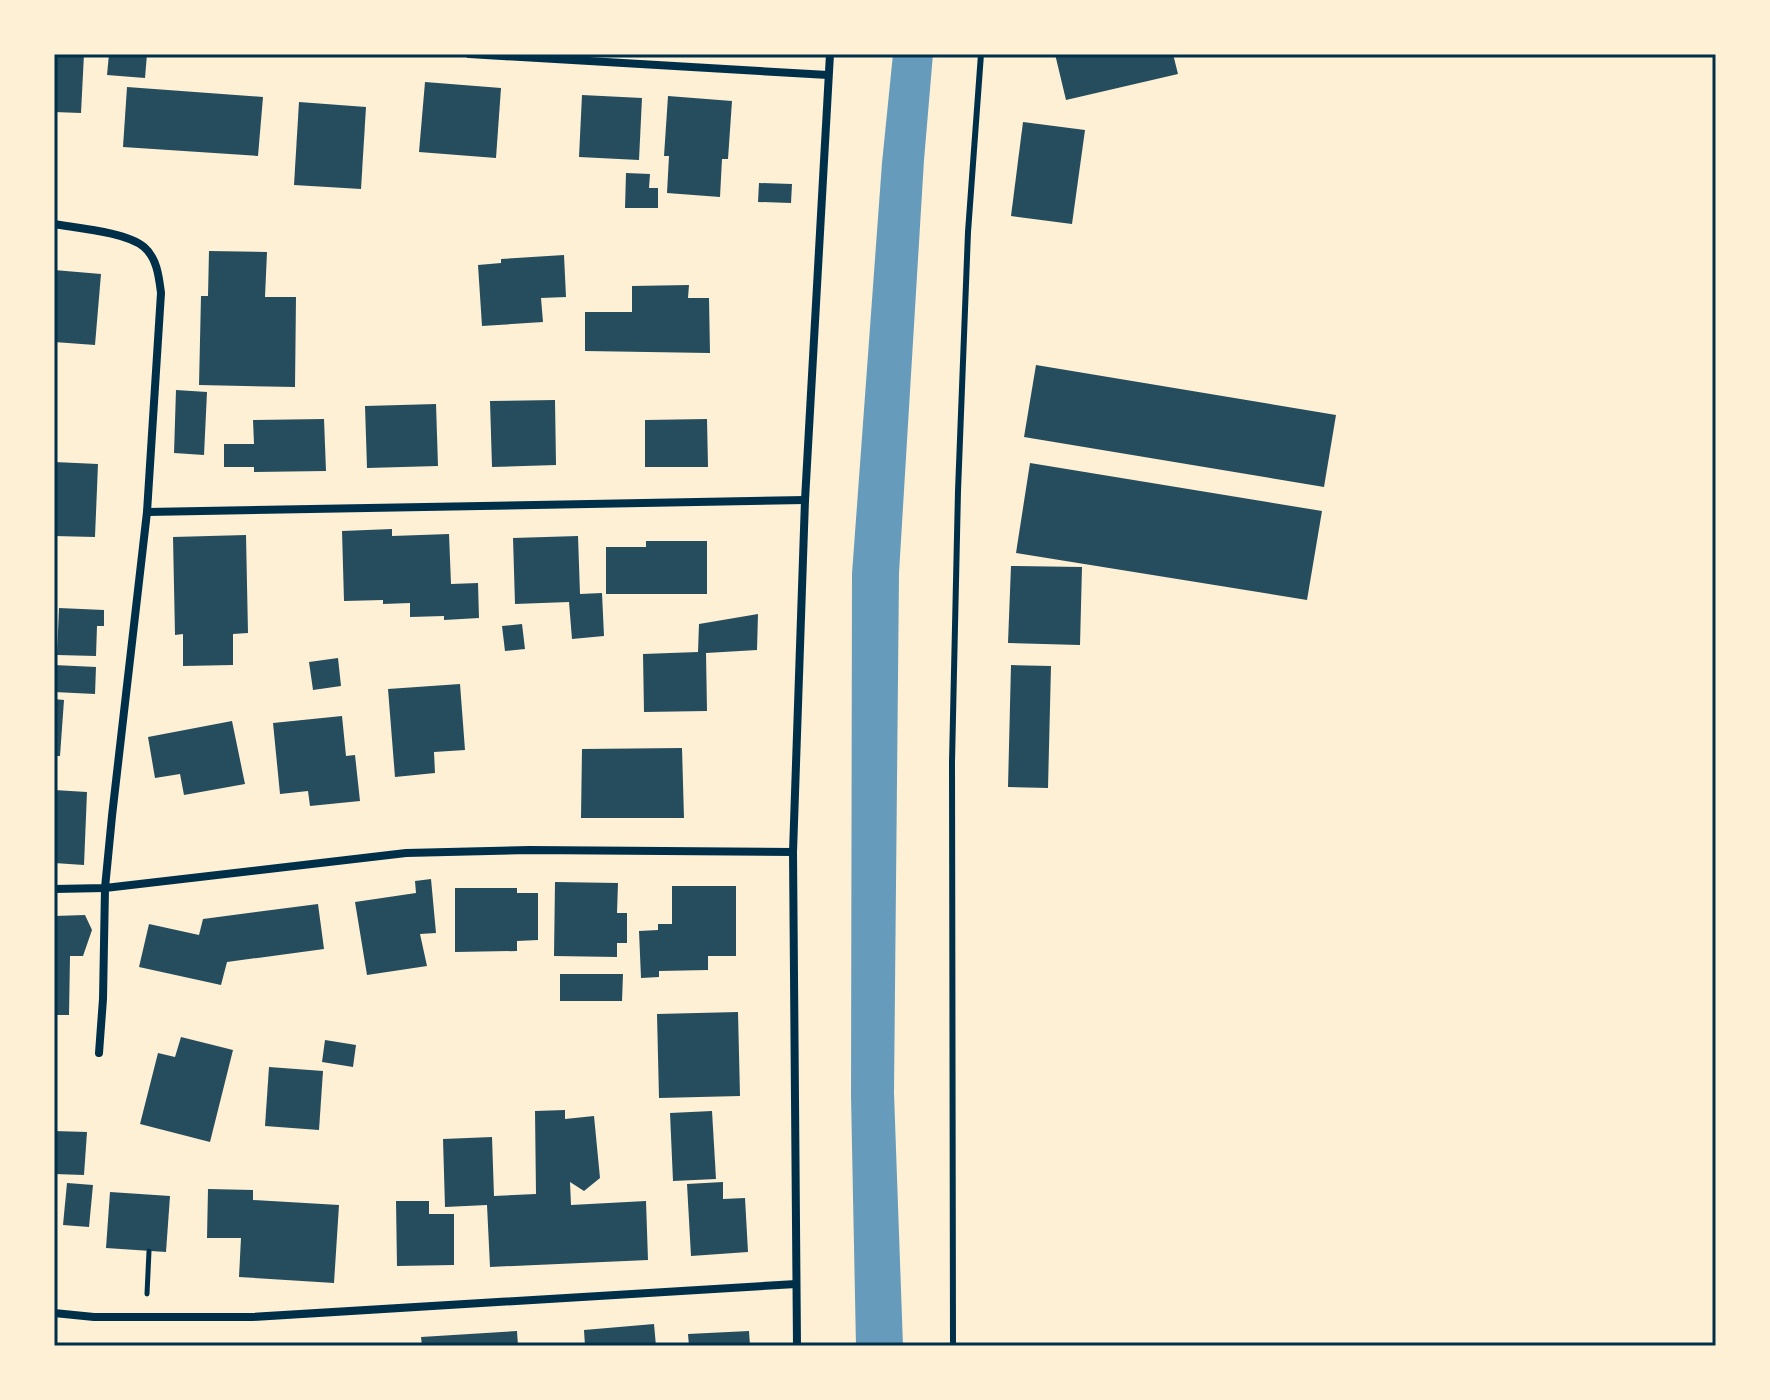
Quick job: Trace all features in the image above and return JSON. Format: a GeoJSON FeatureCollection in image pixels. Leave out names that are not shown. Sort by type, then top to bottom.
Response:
{"type":"FeatureCollection","features":[{"type":"Feature","properties":{"kind":"street"},"geometry":{"type":"LineString","coordinates":[[469,54],[828,75]]}},
{"type":"Feature","properties":{"kind":"street"},"geometry":{"type":"LineString","coordinates":[[797,1346],[793,852],[805,500],[830,54]]}},
{"type":"Feature","properties":{"kind":"street"},"geometry":{"type":"LineString","coordinates":[[54,224],[130,238],[146,248],[159,271],[161,293],[147,512],[105,888],[99,1053]]}},
{"type":"Feature","properties":{"kind":"street"},"geometry":{"type":"LineString","coordinates":[[147,512],[805,500]]}},
{"type":"Feature","properties":{"kind":"street"},"geometry":{"type":"LineString","coordinates":[[54,889],[105,888],[406,853],[529,850],[793,852]]}},
{"type":"Feature","properties":{"kind":"street"},"geometry":{"type":"LineString","coordinates":[[54,1313],[94,1317],[252,1317],[796,1284]]}},
{"type":"Feature","properties":{"kind":"lane"},"geometry":{"type":"LineString","coordinates":[[953,1346],[952,762],[957,507],[968,232],[981,54]]}},
{"type":"Feature","properties":{"kind":"path"},"geometry":{"type":"LineString","coordinates":[[146,1317],[149,1251]]}},
{"type":"Feature","properties":{"kind":"water"},"geometry":{"type":"Polygon","coordinates":[[[893,54],[933,54],[899,573],[894,1093],[903,1346],[856,1346],[851,1096],[852,574],[893,54]]]}},
{"type":"Feature","properties":{"kind":"building"},"geometry":{"type":"Polygon","coordinates":[[[54,54],[84,54],[81,113],[54,112],[54,54]]]}},
{"type":"Feature","properties":{"kind":"building"},"geometry":{"type":"Polygon","coordinates":[[[109,54],[147,54],[145,78],[107,75],[109,54]]]}},
{"type":"Feature","properties":{"kind":"building"},"geometry":{"type":"Polygon","coordinates":[[[1055,54],[1173,54],[1178,74],[1066,100],[1055,54]]]}},
{"type":"Feature","properties":{"kind":"building"},"geometry":{"type":"Polygon","coordinates":[[[425,82],[501,88],[496,158],[419,152],[425,82]]]}},
{"type":"Feature","properties":{"kind":"building"},"geometry":{"type":"Polygon","coordinates":[[[127,87],[263,97],[258,156],[123,147],[127,87]]]}},
{"type":"Feature","properties":{"kind":"building"},"geometry":{"type":"Polygon","coordinates":[[[582,95],[642,98],[639,160],[579,157],[582,95]]]}},
{"type":"Feature","properties":{"kind":"building"},"geometry":{"type":"Polygon","coordinates":[[[668,96],[732,101],[728,159],[722,159],[720,197],[667,193],[669,156],[664,156],[668,96]]]}},
{"type":"Feature","properties":{"kind":"building"},"geometry":{"type":"Polygon","coordinates":[[[299,102],[366,107],[361,189],[294,185],[299,102]]]}},
{"type":"Feature","properties":{"kind":"building"},"geometry":{"type":"Polygon","coordinates":[[[1023,122],[1085,130],[1072,224],[1011,216],[1023,122]]]}},
{"type":"Feature","properties":{"kind":"building"},"geometry":{"type":"Polygon","coordinates":[[[626,173],[650,174],[649,188],[658,188],[658,208],[625,208],[626,173]]]}},
{"type":"Feature","properties":{"kind":"building"},"geometry":{"type":"Polygon","coordinates":[[[759,183],[792,184],[791,203],[758,202],[759,183]]]}},
{"type":"Feature","properties":{"kind":"building"},"geometry":{"type":"Polygon","coordinates":[[[209,251],[267,252],[265,297],[296,297],[295,387],[199,385],[201,296],[208,296],[209,251]]]}},
{"type":"Feature","properties":{"kind":"building"},"geometry":{"type":"Polygon","coordinates":[[[564,255],[566,297],[541,298],[543,322],[482,326],[478,265],[501,263],[501,259],[564,255]]]}},
{"type":"Feature","properties":{"kind":"building"},"geometry":{"type":"Polygon","coordinates":[[[54,270],[101,274],[95,345],[54,342],[54,270]]]}},
{"type":"Feature","properties":{"kind":"building"},"geometry":{"type":"Polygon","coordinates":[[[689,285],[688,298],[709,298],[710,353],[585,351],[585,312],[632,312],[632,286],[689,285]]]}},
{"type":"Feature","properties":{"kind":"building"},"geometry":{"type":"Polygon","coordinates":[[[1036,365],[1336,415],[1324,487],[1024,437],[1036,365]]]}},
{"type":"Feature","properties":{"kind":"building"},"geometry":{"type":"Polygon","coordinates":[[[176,390],[207,392],[204,455],[174,453],[176,390]]]}},
{"type":"Feature","properties":{"kind":"building"},"geometry":{"type":"Polygon","coordinates":[[[555,400],[556,465],[492,467],[490,401],[555,400]]]}},
{"type":"Feature","properties":{"kind":"building"},"geometry":{"type":"Polygon","coordinates":[[[436,404],[438,466],[367,468],[365,406],[436,404]]]}},
{"type":"Feature","properties":{"kind":"building"},"geometry":{"type":"Polygon","coordinates":[[[324,419],[326,471],[254,472],[254,467],[224,467],[224,444],[254,444],[253,420],[324,419]]]}},
{"type":"Feature","properties":{"kind":"building"},"geometry":{"type":"Polygon","coordinates":[[[707,419],[708,467],[645,467],[645,420],[707,419]]]}},
{"type":"Feature","properties":{"kind":"building"},"geometry":{"type":"Polygon","coordinates":[[[54,462],[98,464],[95,537],[54,536],[54,462]]]}},
{"type":"Feature","properties":{"kind":"building"},"geometry":{"type":"Polygon","coordinates":[[[1030,463],[1322,511],[1307,600],[1016,553],[1030,463]]]}},
{"type":"Feature","properties":{"kind":"building"},"geometry":{"type":"Polygon","coordinates":[[[392,529],[392,536],[449,534],[451,584],[478,583],[479,618],[444,620],[444,616],[410,617],[410,603],[344,601],[342,531],[392,529]]]}},
{"type":"Feature","properties":{"kind":"building"},"geometry":{"type":"Polygon","coordinates":[[[246,535],[248,633],[233,634],[233,665],[183,666],[183,634],[175,635],[173,537],[246,535]]]}},
{"type":"Feature","properties":{"kind":"building"},"geometry":{"type":"Polygon","coordinates":[[[578,536],[580,594],[602,593],[604,636],[572,639],[569,602],[515,604],[513,538],[578,536]]]}},
{"type":"Feature","properties":{"kind":"building"},"geometry":{"type":"Polygon","coordinates":[[[646,541],[707,541],[707,594],[606,594],[606,547],[646,547],[646,541]]]}},
{"type":"Feature","properties":{"kind":"building"},"geometry":{"type":"Polygon","coordinates":[[[1011,566],[1082,567],[1080,645],[1008,643],[1011,566]]]}},
{"type":"Feature","properties":{"kind":"building"},"geometry":{"type":"Polygon","coordinates":[[[59,608],[104,610],[104,626],[97,626],[96,656],[57,655],[59,608]]]}},
{"type":"Feature","properties":{"kind":"building"},"geometry":{"type":"Polygon","coordinates":[[[758,614],[757,650],[706,653],[707,711],[644,712],[643,654],[698,652],[699,624],[758,614]]]}},
{"type":"Feature","properties":{"kind":"building"},"geometry":{"type":"Polygon","coordinates":[[[522,624],[525,649],[505,651],[502,626],[522,624]]]}},
{"type":"Feature","properties":{"kind":"building"},"geometry":{"type":"Polygon","coordinates":[[[338,658],[341,686],[313,690],[309,662],[338,658]]]}},
{"type":"Feature","properties":{"kind":"building"},"geometry":{"type":"Polygon","coordinates":[[[54,665],[96,667],[95,694],[54,692],[54,665]]]}},
{"type":"Feature","properties":{"kind":"building"},"geometry":{"type":"Polygon","coordinates":[[[1011,665],[1051,666],[1048,788],[1008,787],[1011,665]]]}},
{"type":"Feature","properties":{"kind":"building"},"geometry":{"type":"Polygon","coordinates":[[[460,684],[465,750],[434,752],[435,773],[395,777],[388,689],[460,684]]]}},
{"type":"Feature","properties":{"kind":"building"},"geometry":{"type":"Polygon","coordinates":[[[54,699],[64,700],[60,756],[54,756],[54,699]]]}},
{"type":"Feature","properties":{"kind":"building"},"geometry":{"type":"Polygon","coordinates":[[[342,716],[346,756],[355,755],[360,801],[310,806],[308,791],[280,794],[273,723],[342,716]]]}},
{"type":"Feature","properties":{"kind":"building"},"geometry":{"type":"Polygon","coordinates":[[[232,721],[245,784],[184,795],[180,774],[155,778],[148,737],[232,721]]]}},
{"type":"Feature","properties":{"kind":"building"},"geometry":{"type":"Polygon","coordinates":[[[682,748],[684,818],[581,818],[582,749],[682,748]]]}},
{"type":"Feature","properties":{"kind":"building"},"geometry":{"type":"Polygon","coordinates":[[[54,790],[87,792],[84,865],[54,863],[54,790]]]}},
{"type":"Feature","properties":{"kind":"building"},"geometry":{"type":"Polygon","coordinates":[[[431,879],[436,933],[420,934],[427,966],[367,975],[355,902],[416,893],[415,881],[431,879]]]}},
{"type":"Feature","properties":{"kind":"building"},"geometry":{"type":"Polygon","coordinates":[[[555,882],[618,883],[617,913],[627,913],[627,943],[617,943],[617,957],[554,956],[555,882]]]}},
{"type":"Feature","properties":{"kind":"building"},"geometry":{"type":"Polygon","coordinates":[[[672,886],[736,886],[736,956],[708,956],[708,970],[659,971],[659,977],[641,978],[639,931],[658,930],[658,924],[672,924],[672,886]]]}},
{"type":"Feature","properties":{"kind":"building"},"geometry":{"type":"Polygon","coordinates":[[[455,888],[517,888],[517,893],[538,893],[538,940],[517,941],[517,951],[455,952],[455,888]]]}},
{"type":"Feature","properties":{"kind":"building"},"geometry":{"type":"Polygon","coordinates":[[[318,904],[324,949],[227,962],[221,985],[139,967],[149,924],[199,935],[203,919],[318,904]]]}},
{"type":"Feature","properties":{"kind":"building"},"geometry":{"type":"Polygon","coordinates":[[[85,915],[92,930],[83,956],[70,956],[69,1015],[54,1015],[54,916],[85,915]]]}},
{"type":"Feature","properties":{"kind":"building"},"geometry":{"type":"Polygon","coordinates":[[[560,974],[623,974],[622,1001],[560,1001],[560,974]]]}},
{"type":"Feature","properties":{"kind":"building"},"geometry":{"type":"Polygon","coordinates":[[[738,1012],[740,1096],[659,1098],[657,1014],[738,1012]]]}},
{"type":"Feature","properties":{"kind":"building"},"geometry":{"type":"Polygon","coordinates":[[[181,1037],[233,1050],[210,1142],[140,1124],[158,1053],[175,1057],[181,1037]]]}},
{"type":"Feature","properties":{"kind":"building"},"geometry":{"type":"Polygon","coordinates":[[[325,1040],[356,1045],[353,1067],[322,1062],[325,1040]]]}},
{"type":"Feature","properties":{"kind":"building"},"geometry":{"type":"Polygon","coordinates":[[[269,1067],[323,1071],[319,1130],[265,1126],[269,1067]]]}},
{"type":"Feature","properties":{"kind":"building"},"geometry":{"type":"Polygon","coordinates":[[[565,1110],[565,1119],[594,1116],[600,1178],[584,1191],[570,1182],[571,1205],[646,1201],[648,1260],[490,1267],[487,1205],[445,1207],[443,1139],[492,1137],[494,1196],[536,1194],[535,1111],[565,1110]]]}},
{"type":"Feature","properties":{"kind":"building"},"geometry":{"type":"Polygon","coordinates":[[[712,1111],[716,1179],[673,1181],[670,1113],[712,1111]]]}},
{"type":"Feature","properties":{"kind":"building"},"geometry":{"type":"Polygon","coordinates":[[[54,1131],[87,1132],[84,1175],[54,1174],[54,1131]]]}},
{"type":"Feature","properties":{"kind":"building"},"geometry":{"type":"Polygon","coordinates":[[[723,1182],[723,1199],[745,1198],[748,1252],[691,1256],[687,1184],[723,1182]]]}},
{"type":"Feature","properties":{"kind":"building"},"geometry":{"type":"Polygon","coordinates":[[[67,1183],[93,1185],[89,1227],[63,1225],[67,1183]]]}},
{"type":"Feature","properties":{"kind":"building"},"geometry":{"type":"Polygon","coordinates":[[[208,1189],[253,1190],[253,1200],[339,1205],[334,1283],[239,1277],[241,1238],[207,1238],[208,1189]]]}},
{"type":"Feature","properties":{"kind":"building"},"geometry":{"type":"Polygon","coordinates":[[[110,1192],[170,1196],[166,1252],[106,1248],[110,1192]]]}},
{"type":"Feature","properties":{"kind":"building"},"geometry":{"type":"Polygon","coordinates":[[[396,1201],[429,1201],[429,1214],[454,1214],[454,1265],[397,1266],[396,1201]]]}},
{"type":"Feature","properties":{"kind":"building"},"geometry":{"type":"Polygon","coordinates":[[[654,1324],[656,1346],[585,1346],[584,1330],[654,1324]]]}},
{"type":"Feature","properties":{"kind":"building"},"geometry":{"type":"Polygon","coordinates":[[[517,1331],[518,1346],[422,1346],[421,1337],[517,1331]]]}},
{"type":"Feature","properties":{"kind":"building"},"geometry":{"type":"Polygon","coordinates":[[[749,1331],[750,1346],[689,1346],[688,1334],[749,1331]]]}}]}
